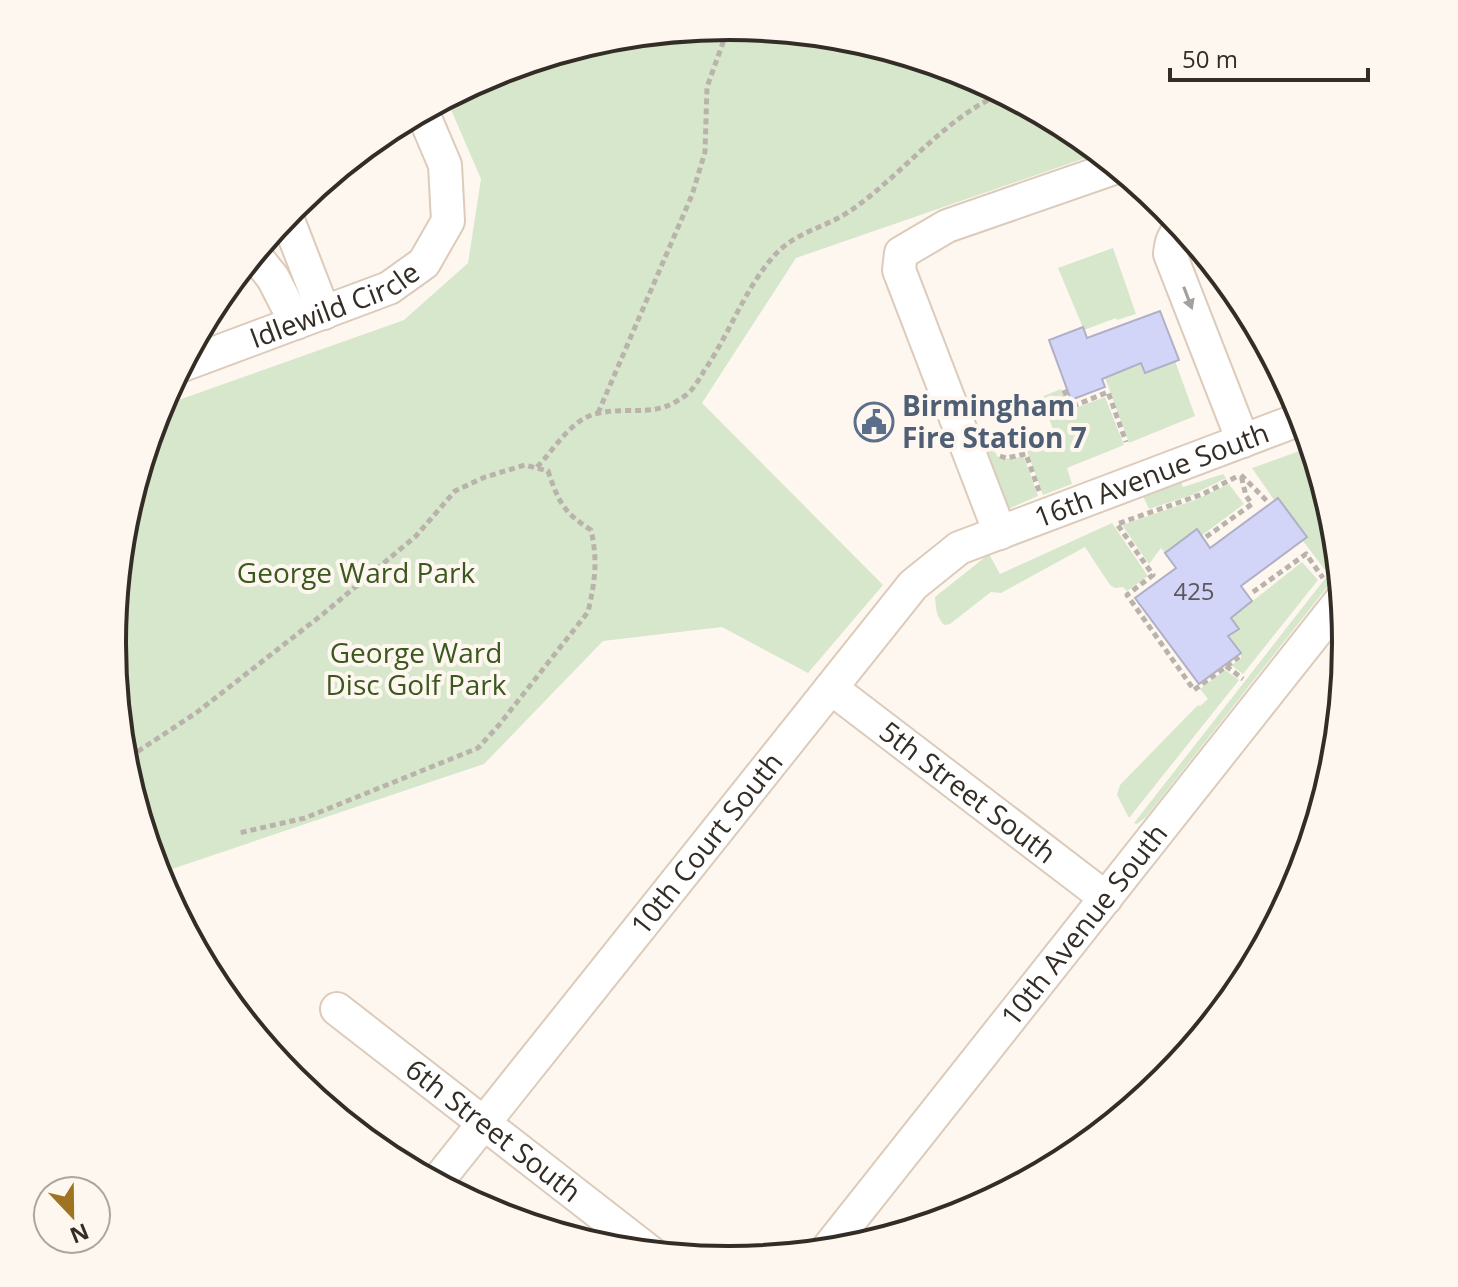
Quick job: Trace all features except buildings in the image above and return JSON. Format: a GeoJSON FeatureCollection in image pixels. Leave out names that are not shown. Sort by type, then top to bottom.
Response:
{"type":"FeatureCollection","features":[{"type":"Feature","properties":{"kind":"street","name":"Idlewild Circle"},"geometry":{"type":"LineString","coordinates":[[197,360],[389,288],[424,263],[448,221],[445,165],[426,121]]}},
{"type":"Feature","properties":{"kind":"street"},"geometry":{"type":"LineString","coordinates":[[1000,533],[899,270],[901,253],[947,226],[1104,171]]}},
{"type":"Feature","properties":{"kind":"street"},"geometry":{"type":"LineString","coordinates":[[290,230],[310,318]]}},
{"type":"Feature","properties":{"kind":"street"},"geometry":{"type":"LineString","coordinates":[[1175,237],[1170,254],[1243,441]]}},
{"type":"Feature","properties":{"kind":"street"},"geometry":{"type":"LineString","coordinates":[[261,263],[310,318]]}},
{"type":"Feature","properties":{"kind":"street","name":"16th Avenue South"},"geometry":{"type":"LineString","coordinates":[[1000,533],[1290,423]]}},
{"type":"Feature","properties":{"kind":"street","name":"10th Court South"},"geometry":{"type":"LineString","coordinates":[[443,1175],[913,585],[959,548],[1000,533]]}},
{"type":"Feature","properties":{"kind":"street","name":"10th Avenue South"},"geometry":{"type":"LineString","coordinates":[[837,1237],[1106,898],[1330,592]]}},
{"type":"Feature","properties":{"kind":"street","name":"5th Street South"},"geometry":{"type":"LineString","coordinates":[[831,688],[1106,898]]}},
{"type":"Feature","properties":{"kind":"street","name":"6th Street South"},"geometry":{"type":"LineString","coordinates":[[337,1009],[633,1239]]}},
{"type":"Feature","properties":{"kind":"path"},"geometry":{"type":"LineString","coordinates":[[598,413],[692,195],[705,152],[707,87],[724,40]]}},
{"type":"Feature","properties":{"kind":"path"},"geometry":{"type":"LineString","coordinates":[[537,467],[565,434],[598,413],[668,408],[689,393],[717,353],[742,303],[773,256],[802,233],[849,212],[950,126],[989,99]]}},
{"type":"Feature","properties":{"kind":"path"},"geometry":{"type":"LineString","coordinates":[[1064,390],[1071,407],[1108,392],[1126,442]]}},
{"type":"Feature","properties":{"kind":"path"},"geometry":{"type":"LineString","coordinates":[[993,445],[998,455],[1006,458],[1026,454],[1040,496]]}},
{"type":"Feature","properties":{"kind":"path"},"geometry":{"type":"LineString","coordinates":[[136,753],[196,713],[323,614],[416,536],[455,491],[485,477],[525,465],[548,471],[557,498],[571,518],[591,530],[597,555],[592,593],[588,612],[499,725],[478,748],[305,818],[239,833]]}},
{"type":"Feature","properties":{"kind":"path"},"geometry":{"type":"LineString","coordinates":[[1241,475],[1268,502]]}},
{"type":"Feature","properties":{"kind":"path"},"geometry":{"type":"LineString","coordinates":[[1206,537],[1252,504],[1246,496],[1241,475]]}},
{"type":"Feature","properties":{"kind":"path"},"geometry":{"type":"LineString","coordinates":[[1239,657],[1194,690],[1127,595],[1153,575],[1117,524],[1203,494],[1241,475]]}},
{"type":"Feature","properties":{"kind":"path"},"geometry":{"type":"LineString","coordinates":[[1253,592],[1306,554],[1329,583]]}},
{"type":"Feature","properties":{"kind":"path"},"geometry":{"type":"LineString","coordinates":[[1226,666],[1243,679]]}},
{"type":"Feature","properties":{"kind":"green space","name":"George Ward Park"},"geometry":{"type":"Polygon","coordinates":[[[690,41],[768,41],[808,45],[923,72],[996,102],[1086,158],[796,258],[702,403],[883,585],[808,673],[722,627],[603,641],[484,764],[170,870],[146,800],[137,761],[127,683],[126,644],[127,604],[137,526],[146,487],[171,413],[177,401],[404,320],[468,263],[481,179],[450,108],[498,86],[573,61],[650,45],[690,41]]]}},
{"type":"Feature","properties":{"kind":"green space"},"geometry":{"type":"Polygon","coordinates":[[[1113,248],[1136,314],[1084,330],[1058,268],[1113,248]]]}},
{"type":"Feature","properties":{"kind":"green space"},"geometry":{"type":"Polygon","coordinates":[[[1175,361],[1195,416],[1129,443],[1105,378],[1141,363],[1145,373],[1175,361]]]}},
{"type":"Feature","properties":{"kind":"green space"},"geometry":{"type":"Polygon","coordinates":[[[1061,389],[1070,410],[1105,397],[1124,445],[1067,468],[1072,484],[1043,495],[1027,451],[1057,440],[1041,397],[1061,389]]]}},
{"type":"Feature","properties":{"kind":"green space"},"geometry":{"type":"Polygon","coordinates":[[[987,435],[997,456],[1003,459],[1024,457],[1038,496],[1001,512],[971,441],[987,435]]]}},
{"type":"Feature","properties":{"kind":"green space"},"geometry":{"type":"Polygon","coordinates":[[[1300,451],[1321,526],[1327,567],[1325,570],[1303,541],[1307,537],[1278,498],[1274,500],[1252,468],[1300,451]]]}},
{"type":"Feature","properties":{"kind":"green space"},"geometry":{"type":"Polygon","coordinates":[[[1223,474],[1226,478],[1192,495],[1149,509],[1140,490],[1178,475],[1183,487],[1223,474]]]}},
{"type":"Feature","properties":{"kind":"green space"},"geometry":{"type":"Polygon","coordinates":[[[1229,484],[1244,504],[1201,536],[1196,530],[1165,553],[1161,548],[1149,564],[1122,525],[1195,500],[1229,484]]]}},
{"type":"Feature","properties":{"kind":"green space"},"geometry":{"type":"Polygon","coordinates":[[[1112,523],[1148,576],[1127,591],[1123,587],[1110,585],[1085,547],[1001,593],[991,592],[950,624],[944,625],[939,619],[935,597],[989,554],[1000,574],[1112,523]]]}},
{"type":"Feature","properties":{"kind":"green space"},"geometry":{"type":"Polygon","coordinates":[[[1302,562],[1318,580],[1243,674],[1231,665],[1241,659],[1241,653],[1229,636],[1238,629],[1231,618],[1302,562]]]}},
{"type":"Feature","properties":{"kind":"green space"},"geometry":{"type":"Polygon","coordinates":[[[1328,575],[1329,585],[1146,817],[1134,823],[1328,575]]]}},
{"type":"Feature","properties":{"kind":"green space"},"geometry":{"type":"Polygon","coordinates":[[[1225,670],[1239,680],[1129,818],[1117,795],[1120,785],[1198,705],[1208,699],[1200,689],[1225,670]]]}},
{"type":"Feature","properties":{"kind":"place","name":"Birmingham Fire Station 7"},"geometry":{"type":"Point","coordinates":[874,422]}},
{"type":"Feature","properties":{"kind":"park label","name":"George Ward Disc Golf Park"},"geometry":{"type":"Point","coordinates":[416,669]}}]}
